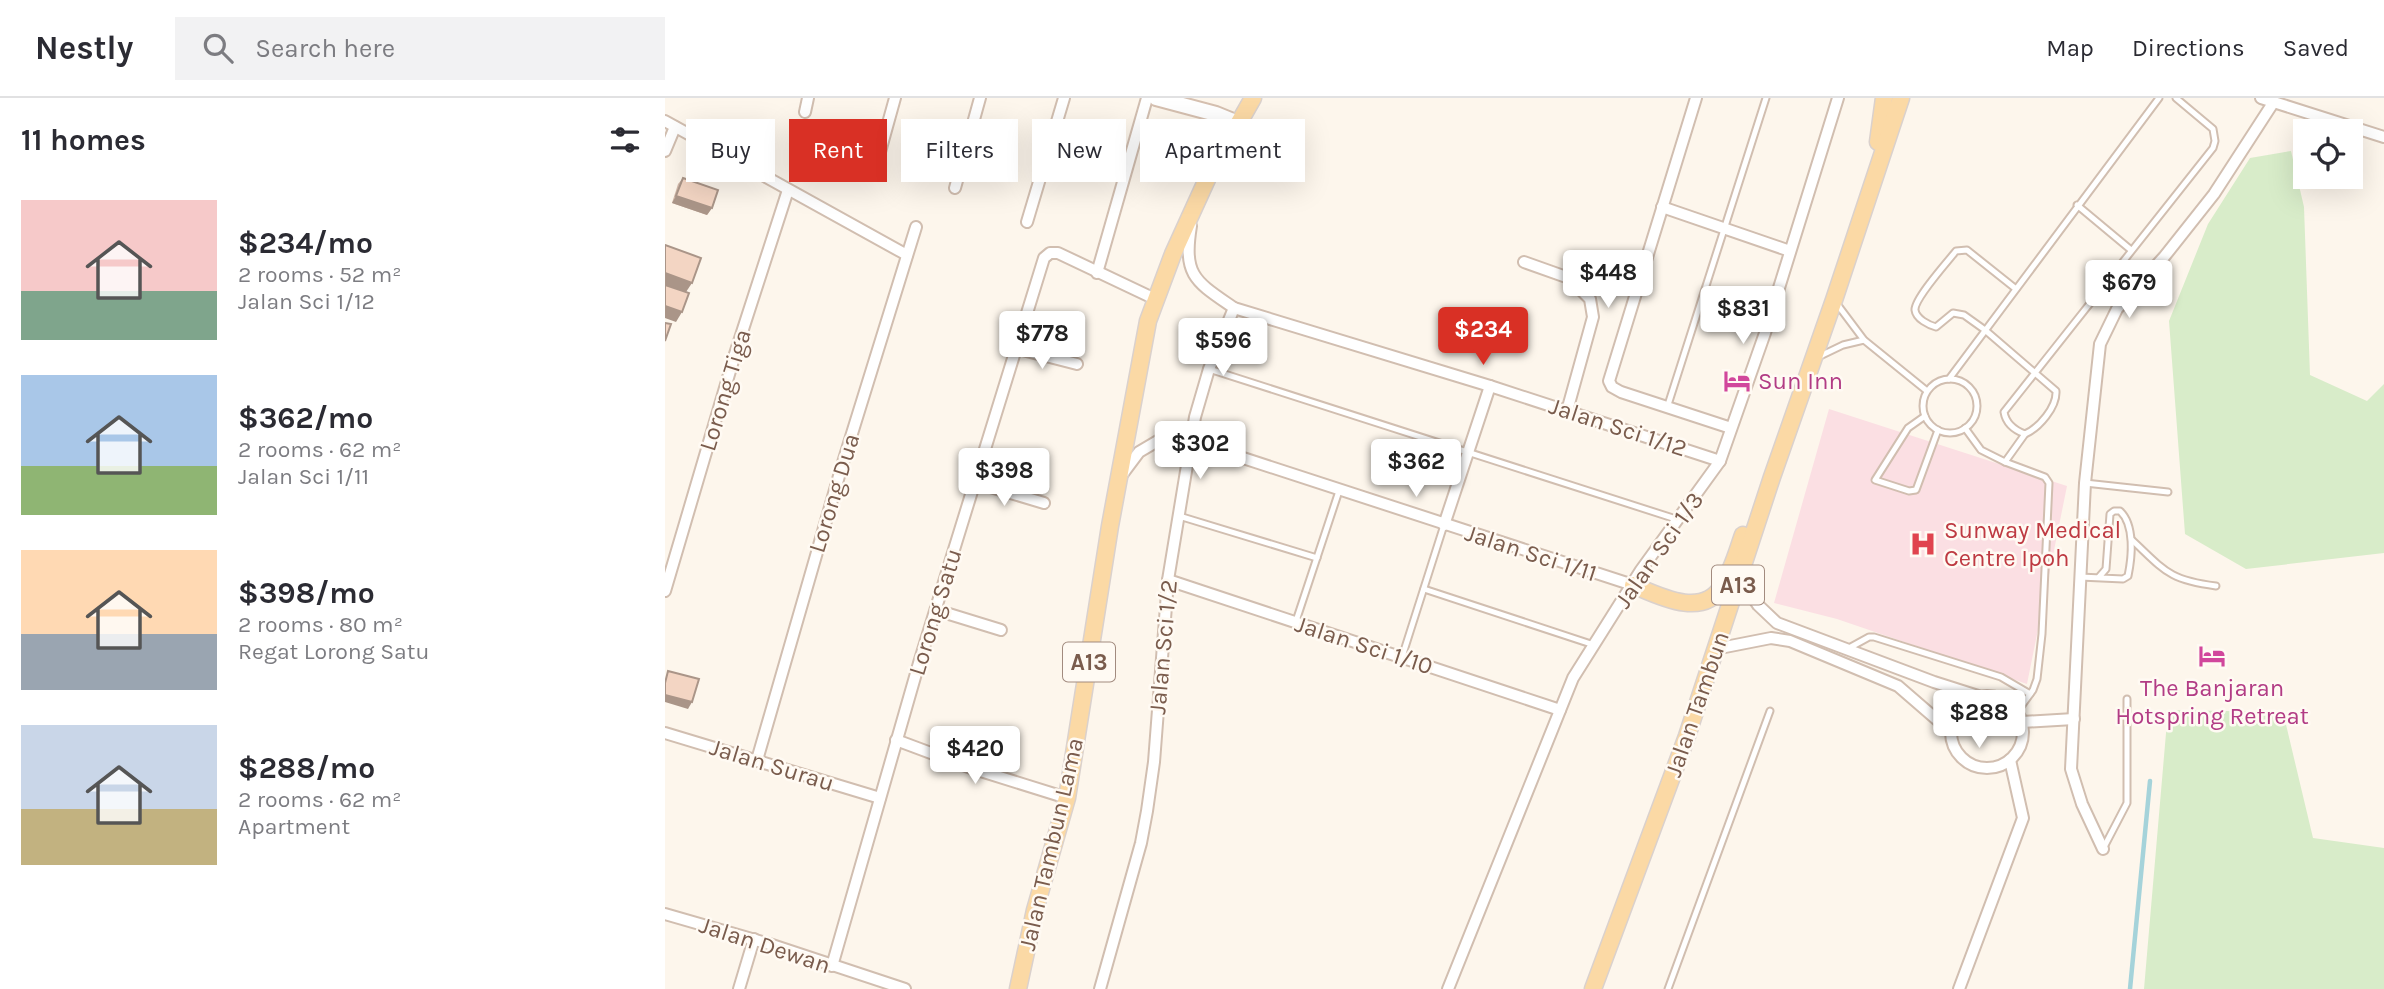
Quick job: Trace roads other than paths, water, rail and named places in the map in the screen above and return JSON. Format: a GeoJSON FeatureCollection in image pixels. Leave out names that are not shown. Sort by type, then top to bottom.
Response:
{"type":"FeatureCollection","features":[{"type":"Feature","properties":{"kind":"main road","name":"Jalan Tambun Lama"},"geometry":{"type":"LineString","coordinates":[[1240,119],[1253,98]]}},
{"type":"Feature","properties":{"kind":"main road"},"geometry":{"type":"LineString","coordinates":[[1873,179],[1884,98]]}},
{"type":"Feature","properties":{"kind":"main road","name":"Jalan Tambun"},"geometry":{"type":"LineString","coordinates":[[1593,989],[1687,736],[1901,98]]}},
{"type":"Feature","properties":{"kind":"main road","name":"Jalan Tambun Lama"},"geometry":{"type":"LineString","coordinates":[[1019,989],[1035,910],[1067,798],[1142,347],[1155,299],[1206,182]]}},
{"type":"Feature","properties":{"kind":"main road"},"geometry":{"type":"LineString","coordinates":[[1633,585],[1665,598],[1691,604],[1711,599],[1721,589],[1750,517],[1772,477]]}},
{"type":"Feature","properties":{"kind":"street"},"geometry":{"type":"LineString","coordinates":[[805,112],[809,98]]}},
{"type":"Feature","properties":{"kind":"street"},"geometry":{"type":"LineString","coordinates":[[887,127],[895,98]]}},
{"type":"Feature","properties":{"kind":"street"},"geometry":{"type":"LineString","coordinates":[[955,188],[980,98]]}},
{"type":"Feature","properties":{"kind":"street"},"geometry":{"type":"LineString","coordinates":[[1027,222],[1064,98]]}},
{"type":"Feature","properties":{"kind":"street"},"geometry":{"type":"LineString","coordinates":[[1097,273],[1147,98]]}},
{"type":"Feature","properties":{"kind":"street"},"geometry":{"type":"LineString","coordinates":[[1156,98],[1228,119]]}},
{"type":"Feature","properties":{"kind":"street"},"geometry":{"type":"LineString","coordinates":[[1696,98],[1609,381],[1612,387],[1621,392],[1731,428]]}},
{"type":"Feature","properties":{"kind":"street","name":"Jalan Sci 1/3"},"geometry":{"type":"LineString","coordinates":[[1448,989],[1573,678],[1633,585],[1720,461],[1765,333],[1838,98]]}},
{"type":"Feature","properties":{"kind":"street"},"geometry":{"type":"LineString","coordinates":[[2261,98],[2384,137]]}},
{"type":"Feature","properties":{"kind":"street"},"geometry":{"type":"LineString","coordinates":[[2103,849],[2082,804],[2071,769],[2085,483],[2100,344],[2117,309],[2164,257],[2214,194],[2273,103]]}},
{"type":"Feature","properties":{"kind":"street"},"geometry":{"type":"LineString","coordinates":[[665,151],[670,124],[907,255]]}},
{"type":"Feature","properties":{"kind":"street","name":"Lorong Tiga"},"geometry":{"type":"LineString","coordinates":[[665,592],[735,354],[787,190]]}},
{"type":"Feature","properties":{"kind":"street"},"geometry":{"type":"LineString","coordinates":[[1662,207],[1790,251]]}},
{"type":"Feature","properties":{"kind":"street","name":"Jalan Sci 1/12"},"geometry":{"type":"LineString","coordinates":[[1193,211],[1187,253],[1191,269],[1203,286],[1234,308],[1490,386],[1720,461]]}},
{"type":"Feature","properties":{"kind":"street","name":"Lorong Dua"},"geometry":{"type":"LineString","coordinates":[[757,760],[841,470],[916,227]]}},
{"type":"Feature","properties":{"kind":"street","name":"Lorong Satu"},"geometry":{"type":"LineString","coordinates":[[832,966],[896,740],[1015,348],[1046,255],[1058,253],[1155,299]]}},
{"type":"Feature","properties":{"kind":"street"},"geometry":{"type":"LineString","coordinates":[[1524,262],[1569,278],[1590,299],[1593,317],[1567,411]]}},
{"type":"Feature","properties":{"kind":"street","name":"Jalan Sci 1/2"},"geometry":{"type":"LineString","coordinates":[[1100,989],[1141,843],[1147,811],[1154,762],[1168,580],[1195,417],[1209,369],[1234,308]]}},
{"type":"Feature","properties":{"kind":"street"},"geometry":{"type":"LineString","coordinates":[[1015,348],[1077,364]]}},
{"type":"Feature","properties":{"kind":"street"},"geometry":{"type":"LineString","coordinates":[[1444,525],[1490,386]]}},
{"type":"Feature","properties":{"kind":"street","name":"Jalan Sci 1/11"},"geometry":{"type":"LineString","coordinates":[[1119,479],[1139,452],[1161,439],[1191,441],[1633,585]]}},
{"type":"Feature","properties":{"kind":"street"},"geometry":{"type":"LineString","coordinates":[[974,482],[1044,503]]}},
{"type":"Feature","properties":{"kind":"street"},"geometry":{"type":"LineString","coordinates":[[1740,578],[1758,605],[1777,623],[1934,682],[1978,696],[2000,698],[2019,717],[2021,743],[2010,760],[1988,768],[1976,766],[1957,753],[1950,731],[1952,719],[1958,709],[1978,696]]}},
{"type":"Feature","properties":{"kind":"street","name":"Jalan Sci 1/10"},"geometry":{"type":"LineString","coordinates":[[1168,580],[1560,710]]}},
{"type":"Feature","properties":{"kind":"street"},"geometry":{"type":"LineString","coordinates":[[936,610],[1000,630]]}},
{"type":"Feature","properties":{"kind":"street"},"geometry":{"type":"LineString","coordinates":[[1715,649],[1771,638],[1790,641],[1898,686],[1950,731]]}},
{"type":"Feature","properties":{"kind":"street"},"geometry":{"type":"LineString","coordinates":[[2019,717],[2074,719]]}},
{"type":"Feature","properties":{"kind":"street","name":"Jalan Surau"},"geometry":{"type":"LineString","coordinates":[[665,733],[880,798]]}},
{"type":"Feature","properties":{"kind":"street"},"geometry":{"type":"LineString","coordinates":[[896,740],[971,768],[1067,798]]}},
{"type":"Feature","properties":{"kind":"street"},"geometry":{"type":"LineString","coordinates":[[1959,989],[2023,818],[2010,760]]}},
{"type":"Feature","properties":{"kind":"street","name":"Jalan Dewan"},"geometry":{"type":"LineString","coordinates":[[665,914],[754,939],[905,989]]}},
{"type":"Feature","properties":{"kind":"street"},"geometry":{"type":"LineString","coordinates":[[739,989],[754,939]]}},
{"type":"Feature","properties":{"kind":"lane"},"geometry":{"type":"LineString","coordinates":[[1667,408],[1766,98]]}},
{"type":"Feature","properties":{"kind":"lane"},"geometry":{"type":"LineString","coordinates":[[1949,379],[2159,98]]}},
{"type":"Feature","properties":{"kind":"lane"},"geometry":{"type":"LineString","coordinates":[[2025,434],[2005,421],[2004,412],[2213,148],[2213,129],[2176,98]]}},
{"type":"Feature","properties":{"kind":"lane"},"geometry":{"type":"LineString","coordinates":[[2077,205],[2131,250]]}},
{"type":"Feature","properties":{"kind":"lane"},"geometry":{"type":"LineString","coordinates":[[2005,462],[2025,434],[2031,432],[2051,410],[2056,391],[1964,315],[1956,312],[1936,327],[1916,314],[1916,305],[1956,251],[1962,250],[1967,250],[2016,289]]}},
{"type":"Feature","properties":{"kind":"lane"},"geometry":{"type":"LineString","coordinates":[[1834,300],[1864,340],[1927,391]]}},
{"type":"Feature","properties":{"kind":"lane"},"geometry":{"type":"LineString","coordinates":[[1813,360],[1843,345],[1864,340]]}},
{"type":"Feature","properties":{"kind":"lane"},"geometry":{"type":"LineString","coordinates":[[1209,369],[1678,519]]}},
{"type":"Feature","properties":{"kind":"lane"},"geometry":{"type":"LineString","coordinates":[[1949,379],[1967,385],[1977,401],[1976,414],[1965,428],[1951,433],[1938,430],[1925,416],[1923,403],[1927,391],[1936,382],[1949,379]]}},
{"type":"Feature","properties":{"kind":"lane"},"geometry":{"type":"LineString","coordinates":[[1925,416],[1908,428],[1875,480],[1909,491],[1916,490],[1938,430]]}},
{"type":"Feature","properties":{"kind":"lane"},"geometry":{"type":"LineString","coordinates":[[1965,428],[1978,448],[2005,462],[2045,477],[2049,483],[2042,634],[2037,679],[2019,717]]}},
{"type":"Feature","properties":{"kind":"lane"},"geometry":{"type":"LineString","coordinates":[[2085,483],[2168,492]]}},
{"type":"Feature","properties":{"kind":"lane"},"geometry":{"type":"LineString","coordinates":[[1296,622],[1339,491]]}},
{"type":"Feature","properties":{"kind":"lane"},"geometry":{"type":"LineString","coordinates":[[2080,577],[2123,579],[2128,576],[2131,540],[2124,515],[2120,511],[2114,511],[2109,518],[2106,569],[2099,577]]}},
{"type":"Feature","properties":{"kind":"lane"},"geometry":{"type":"LineString","coordinates":[[1179,516],[1317,558]]}},
{"type":"Feature","properties":{"kind":"lane"},"geometry":{"type":"LineString","coordinates":[[1402,657],[1444,525]]}},
{"type":"Feature","properties":{"kind":"lane"},"geometry":{"type":"LineString","coordinates":[[2131,540],[2174,577],[2189,583],[2217,586]]}},
{"type":"Feature","properties":{"kind":"lane"},"geometry":{"type":"LineString","coordinates":[[1424,589],[1594,645]]}},
{"type":"Feature","properties":{"kind":"lane"},"geometry":{"type":"LineString","coordinates":[[1849,648],[1874,637],[2001,677],[2030,694]]}},
{"type":"Feature","properties":{"kind":"lane"},"geometry":{"type":"LineString","coordinates":[[2103,849],[2127,803],[2127,699]]}},
{"type":"Feature","properties":{"kind":"lane"},"geometry":{"type":"LineString","coordinates":[[1668,989],[1770,711]]}},
{"type":"Feature","properties":{"kind":"waterway"},"geometry":{"type":"LineString","coordinates":[[2130,989],[2150,781]]}},
{"type":"Feature","properties":{"kind":"place","name":"Sun Inn"},"geometry":{"type":"Point","coordinates":[1737,381]}},
{"type":"Feature","properties":{"kind":"place","name":"Sunway Medical Centre Ipoh"},"geometry":{"type":"Point","coordinates":[1923,544]}},
{"type":"Feature","properties":{"kind":"place","name":"The Banjaran Hotspring Retreat"},"geometry":{"type":"Point","coordinates":[2212,656]}}]}
